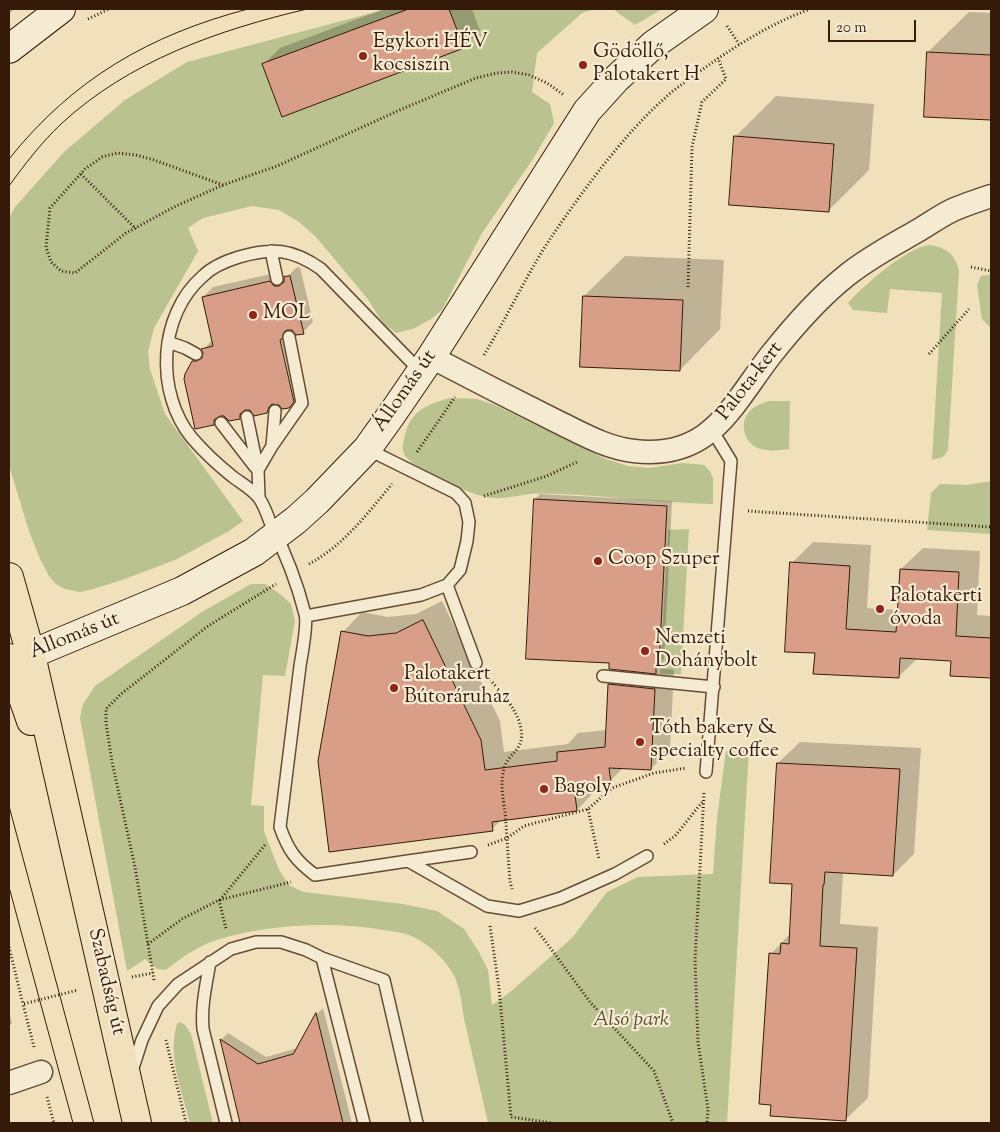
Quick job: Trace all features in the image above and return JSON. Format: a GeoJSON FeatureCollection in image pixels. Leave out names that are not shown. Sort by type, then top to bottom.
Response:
{"type":"FeatureCollection","features":[{"type":"Feature","properties":{"kind":"main road"},"geometry":{"type":"LineString","coordinates":[[9,49],[62,9]]}},
{"type":"Feature","properties":{"kind":"main road","name":"Állomás út"},"geometry":{"type":"LineString","coordinates":[[17,659],[182,591],[254,552],[296,520],[317,501],[367,449],[426,364],[587,111],[653,45],[704,9]]}},
{"type":"Feature","properties":{"kind":"main road","name":"Szabadság út"},"geometry":{"type":"LineString","coordinates":[[9,577],[17,659],[73,840],[137,1123]]}},
{"type":"Feature","properties":{"kind":"street","name":"Palota-kert"},"geometry":{"type":"LineString","coordinates":[[426,364],[510,398],[601,442],[632,451],[660,451],[687,445],[712,430],[724,420],[771,355],[808,310],[846,276],[895,244],[955,209],[991,196]]}},
{"type":"Feature","properties":{"kind":"street"},"geometry":{"type":"LineString","coordinates":[[9,1082],[40,1072]]}},
{"type":"Feature","properties":{"kind":"lane"},"geometry":{"type":"LineString","coordinates":[[270,251],[277,279]]}},
{"type":"Feature","properties":{"kind":"lane"},"geometry":{"type":"LineString","coordinates":[[259,497],[216,463],[191,436],[175,410],[166,363],[168,342],[174,320],[188,293],[202,276],[220,264],[242,256],[270,251],[284,251],[296,254],[321,269],[426,364]]}},
{"type":"Feature","properties":{"kind":"lane"},"geometry":{"type":"LineString","coordinates":[[258,470],[302,403],[287,340]]}},
{"type":"Feature","properties":{"kind":"lane"},"geometry":{"type":"LineString","coordinates":[[168,342],[196,354]]}},
{"type":"Feature","properties":{"kind":"lane"},"geometry":{"type":"LineString","coordinates":[[272,446],[275,411]]}},
{"type":"Feature","properties":{"kind":"lane"},"geometry":{"type":"LineString","coordinates":[[247,417],[258,470],[259,497],[293,573],[306,616],[280,827],[286,845],[300,864],[316,875],[472,852]]}},
{"type":"Feature","properties":{"kind":"lane"},"geometry":{"type":"LineString","coordinates":[[221,423],[258,470]]}},
{"type":"Feature","properties":{"kind":"lane"},"geometry":{"type":"LineString","coordinates":[[707,768],[731,461],[712,430]]}},
{"type":"Feature","properties":{"kind":"lane"},"geometry":{"type":"LineString","coordinates":[[306,616],[422,595],[447,585],[460,570],[467,541],[469,522],[465,504],[456,493],[367,449]]}},
{"type":"Feature","properties":{"kind":"lane"},"geometry":{"type":"LineString","coordinates":[[447,585],[476,663]]}},
{"type":"Feature","properties":{"kind":"lane"},"geometry":{"type":"LineString","coordinates":[[603,676],[714,687]]}},
{"type":"Feature","properties":{"kind":"lane"},"geometry":{"type":"LineString","coordinates":[[408,862],[487,906],[519,911],[561,898],[603,879],[646,856]]}},
{"type":"Feature","properties":{"kind":"lane"},"geometry":{"type":"LineString","coordinates":[[128,1082],[142,1040],[158,1006],[178,984],[231,949],[256,942],[281,942],[384,980],[417,1123]]}},
{"type":"Feature","properties":{"kind":"lane"},"geometry":{"type":"LineString","coordinates":[[322,958],[364,1123]]}},
{"type":"Feature","properties":{"kind":"lane"},"geometry":{"type":"LineString","coordinates":[[210,962],[204,995],[203,1029],[226,1123]]}},
{"type":"Feature","properties":{"kind":"path"},"geometry":{"type":"LineString","coordinates":[[688,287],[692,147],[702,102],[726,79],[718,58]]}},
{"type":"Feature","properties":{"kind":"path"},"geometry":{"type":"LineString","coordinates":[[223,185],[136,155],[118,153],[102,157],[81,174],[50,208],[46,247],[51,262],[61,271],[75,273],[126,234],[176,206],[223,185],[277,166],[402,109],[476,78],[497,73],[529,74],[547,83],[587,111]]}},
{"type":"Feature","properties":{"kind":"path"},"geometry":{"type":"LineString","coordinates":[[81,174],[136,229]]}},
{"type":"Feature","properties":{"kind":"path"},"geometry":{"type":"LineString","coordinates":[[971,268],[991,271]]}},
{"type":"Feature","properties":{"kind":"path"},"geometry":{"type":"LineString","coordinates":[[929,354],[969,309]]}},
{"type":"Feature","properties":{"kind":"path"},"geometry":{"type":"LineString","coordinates":[[465,504],[564,469],[582,459],[601,442]]}},
{"type":"Feature","properties":{"kind":"path"},"geometry":{"type":"LineString","coordinates":[[727,510],[991,527]]}},
{"type":"Feature","properties":{"kind":"path"},"geometry":{"type":"LineString","coordinates":[[476,663],[512,708],[521,727],[522,735],[519,747],[506,762],[503,771],[510,881],[519,911],[543,938],[590,1002],[654,1071],[673,1123]]}},
{"type":"Feature","properties":{"kind":"path"},"geometry":{"type":"LineString","coordinates":[[472,852],[507,838],[524,826],[588,810],[612,788],[654,773],[707,768],[695,960],[698,1042],[708,1109],[707,1123]]}},
{"type":"Feature","properties":{"kind":"path"},"geometry":{"type":"LineString","coordinates":[[646,856],[675,836],[704,800]]}},
{"type":"Feature","properties":{"kind":"path"},"geometry":{"type":"LineString","coordinates":[[588,810],[603,879]]}},
{"type":"Feature","properties":{"kind":"path"},"geometry":{"type":"LineString","coordinates":[[220,900],[280,827]]}},
{"type":"Feature","properties":{"kind":"path"},"geometry":{"type":"LineString","coordinates":[[148,944],[182,919],[220,900],[316,875]]}},
{"type":"Feature","properties":{"kind":"path"},"geometry":{"type":"LineString","coordinates":[[220,900],[231,949]]}},
{"type":"Feature","properties":{"kind":"path"},"geometry":{"type":"LineString","coordinates":[[487,906],[499,988],[511,1117],[553,1123]]}},
{"type":"Feature","properties":{"kind":"path"},"geometry":{"type":"LineString","coordinates":[[9,947],[40,1072]]}},
{"type":"Feature","properties":{"kind":"path"},"geometry":{"type":"LineString","coordinates":[[127,978],[153,972]]}},
{"type":"Feature","properties":{"kind":"path"},"geometry":{"type":"LineString","coordinates":[[23,1004],[86,988]]}},
{"type":"Feature","properties":{"kind":"green space"},"geometry":{"type":"Polygon","coordinates":[[[387,9],[595,9],[582,13],[537,53],[532,92],[550,104],[554,123],[533,159],[482,233],[442,310],[413,329],[396,333],[383,323],[367,298],[316,237],[299,222],[279,210],[252,206],[203,218],[188,228],[198,251],[154,328],[148,352],[150,369],[165,414],[243,521],[229,531],[175,560],[122,580],[80,592],[65,589],[56,584],[49,576],[40,559],[29,531],[9,465],[9,218],[15,207],[64,152],[125,100],[187,62],[387,9]]]}},
{"type":"Feature","properties":{"kind":"green space"},"geometry":{"type":"Polygon","coordinates":[[[613,9],[662,9],[635,25],[613,9]]]}},
{"type":"Feature","properties":{"kind":"green space"},"geometry":{"type":"Polygon","coordinates":[[[929,245],[945,250],[953,256],[959,271],[948,450],[943,457],[932,460],[942,293],[890,289],[887,313],[853,310],[848,303],[864,286],[897,260],[919,248],[929,245]]]}},
{"type":"Feature","properties":{"kind":"green space"},"geometry":{"type":"Polygon","coordinates":[[[991,275],[991,328],[982,319],[977,285],[981,276],[991,275]]]}},
{"type":"Feature","properties":{"kind":"green space"},"geometry":{"type":"Polygon","coordinates":[[[450,398],[477,399],[495,405],[606,459],[628,466],[649,468],[683,463],[704,465],[710,471],[713,478],[713,504],[561,494],[534,494],[494,498],[464,490],[422,469],[407,458],[403,450],[406,430],[414,416],[425,407],[450,398]]]}},
{"type":"Feature","properties":{"kind":"green space"},"geometry":{"type":"Polygon","coordinates":[[[769,401],[790,401],[789,449],[758,448],[749,442],[746,437],[744,422],[746,416],[753,408],[769,401]]]}},
{"type":"Feature","properties":{"kind":"green space"},"geometry":{"type":"Polygon","coordinates":[[[991,481],[991,534],[927,530],[931,493],[940,484],[967,485],[991,481]]]}},
{"type":"Feature","properties":{"kind":"green space"},"geometry":{"type":"Polygon","coordinates":[[[689,529],[681,674],[660,674],[668,530],[689,529]]]}},
{"type":"Feature","properties":{"kind":"green space","name":"Alsó park"},"geometry":{"type":"Polygon","coordinates":[[[251,584],[265,584],[280,594],[291,604],[295,621],[285,676],[263,675],[251,805],[264,806],[264,831],[279,870],[290,886],[304,892],[403,904],[437,911],[464,929],[479,952],[488,970],[492,1005],[509,993],[572,938],[607,892],[638,877],[713,874],[717,818],[726,751],[749,749],[727,1123],[488,1123],[457,982],[446,963],[431,948],[403,933],[363,927],[320,925],[254,931],[207,943],[189,953],[166,970],[157,969],[145,959],[127,971],[80,718],[83,704],[95,686],[202,612],[251,584]]]}},
{"type":"Feature","properties":{"kind":"green space"},"geometry":{"type":"Polygon","coordinates":[[[180,1022],[185,1025],[191,1034],[213,1123],[190,1123],[175,1061],[174,1036],[177,1024],[180,1022]]]}},
{"type":"Feature","properties":{"kind":"building","name":"Egykori HÉV kocsiszín"},"geometry":{"type":"Polygon","coordinates":[[[409,9],[449,9],[464,48],[282,117],[262,64],[409,9]]]}},
{"type":"Feature","properties":{"kind":"building"},"geometry":{"type":"Polygon","coordinates":[[[927,52],[991,55],[991,120],[924,117],[927,52]]]}},
{"type":"Feature","properties":{"kind":"building"},"geometry":{"type":"Polygon","coordinates":[[[734,136],[834,144],[829,212],[729,205],[734,136]]]}},
{"type":"Feature","properties":{"kind":"building"},"geometry":{"type":"Polygon","coordinates":[[[290,276],[304,334],[296,335],[292,330],[287,330],[280,340],[294,402],[289,408],[282,409],[279,405],[272,404],[267,413],[254,416],[250,410],[245,410],[240,414],[240,419],[229,421],[224,416],[220,416],[214,420],[214,425],[195,429],[184,379],[192,361],[202,358],[203,353],[201,349],[213,346],[202,297],[270,281],[274,286],[279,286],[284,282],[284,277],[290,276]]]}},
{"type":"Feature","properties":{"kind":"building"},"geometry":{"type":"Polygon","coordinates":[[[583,296],[683,300],[680,371],[580,367],[583,296]]]}},
{"type":"Feature","properties":{"kind":"building","name":"Coop Szuper"},"geometry":{"type":"Polygon","coordinates":[[[534,499],[667,506],[659,666],[656,666],[656,674],[609,669],[609,663],[526,659],[534,499]]]}},
{"type":"Feature","properties":{"kind":"building"},"geometry":{"type":"Polygon","coordinates":[[[790,562],[850,566],[846,629],[896,632],[900,569],[959,572],[956,636],[991,638],[991,678],[950,676],[951,661],[900,658],[899,678],[813,674],[815,653],[785,652],[790,562]]]}},
{"type":"Feature","properties":{"kind":"building","name":"Palotakert Bútoráruház"},"geometry":{"type":"Polygon","coordinates":[[[423,620],[481,740],[485,770],[557,761],[557,752],[605,747],[608,684],[655,689],[651,770],[609,768],[611,782],[574,786],[577,811],[492,822],[493,831],[329,852],[318,761],[341,631],[368,636],[396,633],[423,620]]]}},
{"type":"Feature","properties":{"kind":"building"},"geometry":{"type":"Polygon","coordinates":[[[777,763],[900,769],[893,876],[825,872],[823,885],[820,946],[857,948],[846,1121],[770,1116],[771,1105],[759,1104],[769,953],[780,954],[781,943],[789,944],[792,884],[770,883],[777,763]]]}},
{"type":"Feature","properties":{"kind":"building"},"geometry":{"type":"Polygon","coordinates":[[[316,1013],[343,1123],[240,1123],[220,1039],[258,1064],[293,1054],[316,1013]]]}},
{"type":"Feature","properties":{"kind":"tram line"},"geometry":{"type":"LineString","coordinates":[[9,159],[59,105],[115,64],[178,32],[248,9]]}},
{"type":"Feature","properties":{"kind":"tram line"},"geometry":{"type":"LineString","coordinates":[[9,186],[61,124],[87,102],[116,82],[145,65],[208,38],[274,17],[307,9]]}},
{"type":"Feature","properties":{"kind":"tram line"},"geometry":{"type":"LineString","coordinates":[[9,806],[94,1123]]}},
{"type":"Feature","properties":{"kind":"tram line"},"geometry":{"type":"LineString","coordinates":[[9,887],[73,1123]]}},
{"type":"Feature","properties":{"kind":"place","name":"Egykori HÉV kocsiszín"},"geometry":{"type":"Point","coordinates":[363,56]}},
{"type":"Feature","properties":{"kind":"place","name":"Gödöllő, Palotakert H"},"geometry":{"type":"Point","coordinates":[583,65]}},
{"type":"Feature","properties":{"kind":"place","name":"MOL"},"geometry":{"type":"Point","coordinates":[253,315]}},
{"type":"Feature","properties":{"kind":"place","name":"Coop Szuper"},"geometry":{"type":"Point","coordinates":[598,561]}},
{"type":"Feature","properties":{"kind":"place","name":"Palotakerti óvoda"},"geometry":{"type":"Point","coordinates":[880,609]}},
{"type":"Feature","properties":{"kind":"place","name":"Nemzeti Dohánybolt"},"geometry":{"type":"Point","coordinates":[645,651]}},
{"type":"Feature","properties":{"kind":"place","name":"Palotakert Bútoráruház"},"geometry":{"type":"Point","coordinates":[394,688]}},
{"type":"Feature","properties":{"kind":"place","name":"Tóth bakery & specialty coffee"},"geometry":{"type":"Point","coordinates":[640,742]}},
{"type":"Feature","properties":{"kind":"place","name":"Bagoly"},"geometry":{"type":"Point","coordinates":[544,789]}}]}
